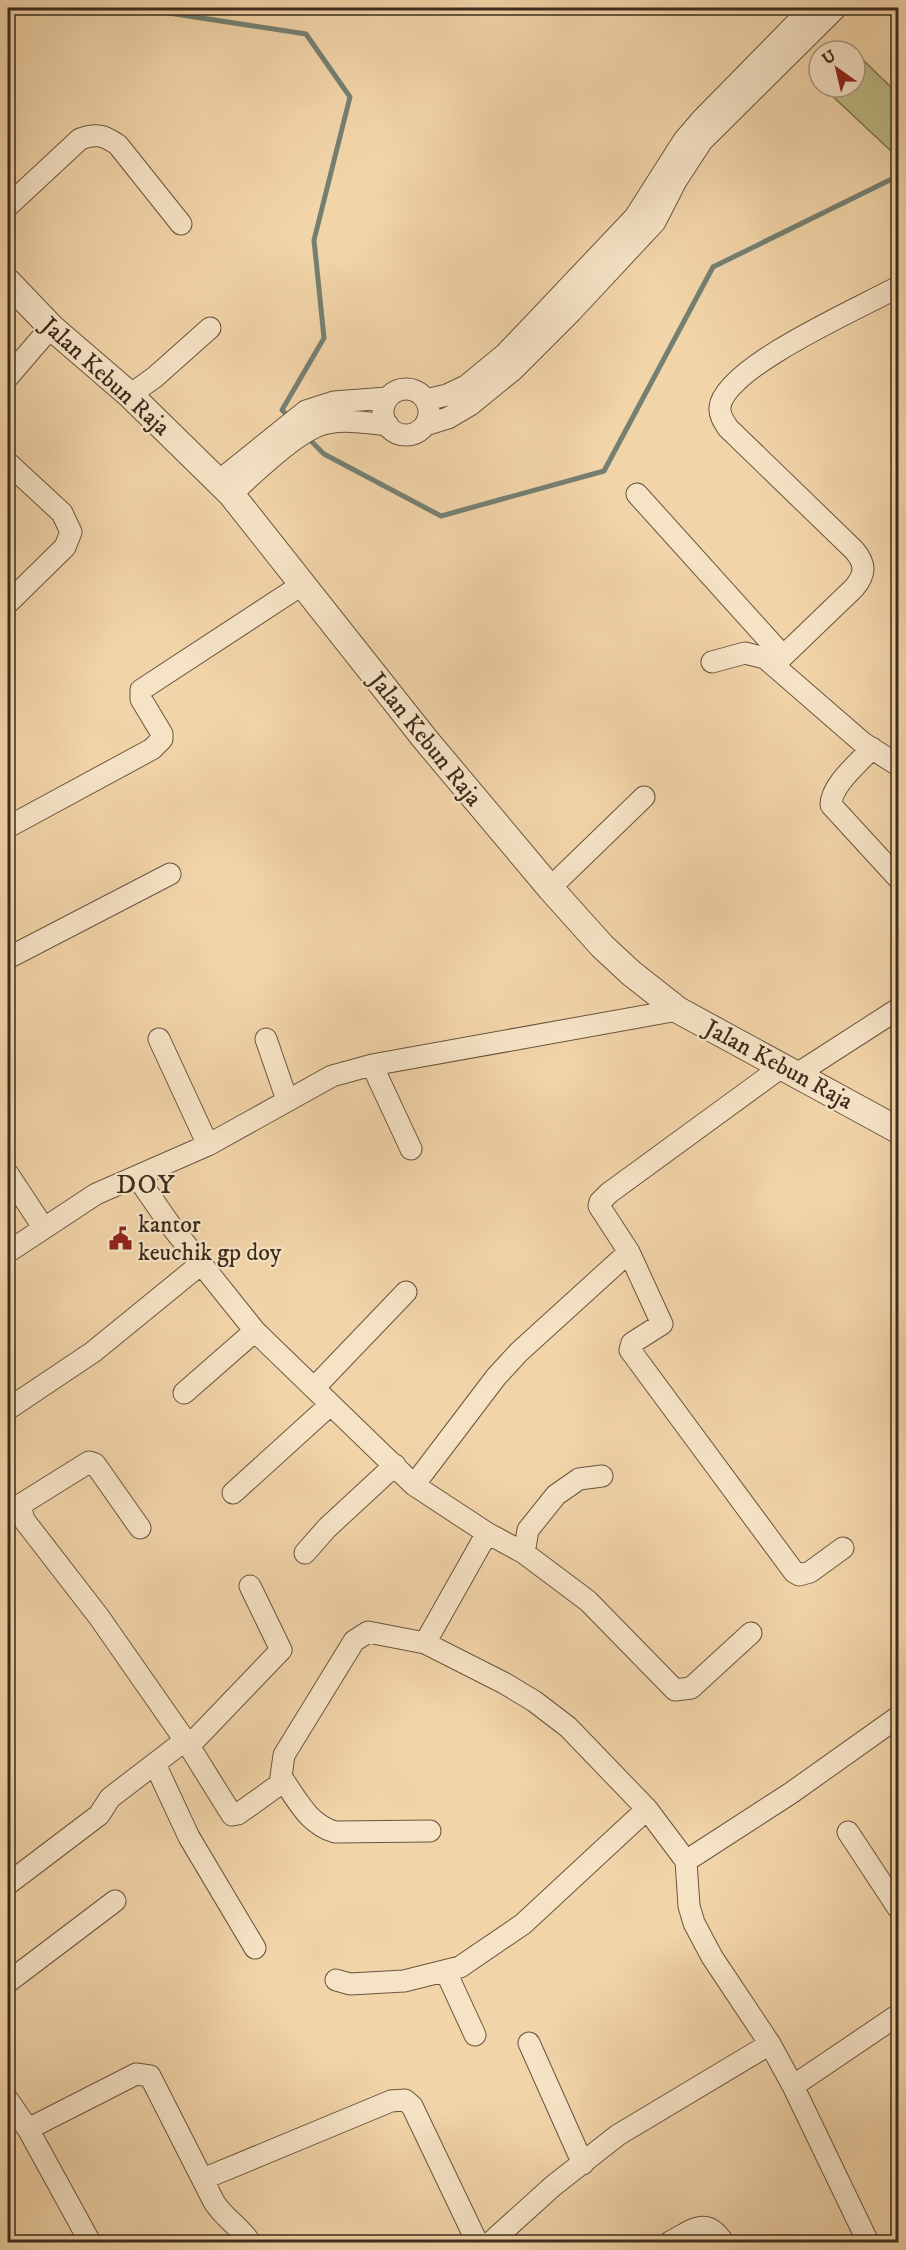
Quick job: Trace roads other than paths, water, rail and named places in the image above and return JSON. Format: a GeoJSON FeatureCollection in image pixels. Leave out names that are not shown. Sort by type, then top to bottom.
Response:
{"type":"FeatureCollection","features":[{"type":"Feature","properties":{"kind":"street"},"geometry":{"type":"LineString","coordinates":[[387,398],[383,412],[388,425],[399,434],[406,435],[425,425],[448,418],[471,405],[513,370],[655,222],[676,181],[702,141],[811,8]]}},
{"type":"Feature","properties":{"kind":"street"},"geometry":{"type":"LineString","coordinates":[[426,400],[447,395],[466,386],[506,353],[635,217],[684,140],[836,8]]}},
{"type":"Feature","properties":{"kind":"street"},"geometry":{"type":"LineString","coordinates":[[8,206],[80,138],[91,135],[104,136],[118,145],[182,224]]}},
{"type":"Feature","properties":{"kind":"street","name":"Jalan Kebun Raja"},"geometry":{"type":"LineString","coordinates":[[8,282],[51,327],[130,395],[225,488],[425,739],[550,888],[602,946],[631,973],[678,1010],[898,1130]]}},
{"type":"Feature","properties":{"kind":"street"},"geometry":{"type":"LineString","coordinates":[[779,660],[862,579],[863,564],[854,550],[728,428],[722,417],[721,403],[741,378],[780,350],[831,319],[898,286]]}},
{"type":"Feature","properties":{"kind":"street"},"geometry":{"type":"LineString","coordinates":[[8,377],[51,327]]}},
{"type":"Feature","properties":{"kind":"street"},"geometry":{"type":"LineString","coordinates":[[130,395],[155,377],[210,328]]}},
{"type":"Feature","properties":{"kind":"street"},"geometry":{"type":"LineString","coordinates":[[225,488],[274,446],[334,402],[387,398],[400,390],[416,391],[426,400],[429,410],[425,425]]}},
{"type":"Feature","properties":{"kind":"street"},"geometry":{"type":"LineString","coordinates":[[310,419],[388,425]]}},
{"type":"Feature","properties":{"kind":"street"},"geometry":{"type":"LineString","coordinates":[[8,462],[62,513],[71,532],[65,547],[8,603]]}},
{"type":"Feature","properties":{"kind":"street"},"geometry":{"type":"LineString","coordinates":[[637,494],[779,660],[872,748],[898,765]]}},
{"type":"Feature","properties":{"kind":"street"},"geometry":{"type":"LineString","coordinates":[[8,827],[152,749],[162,739],[162,734],[141,699],[141,690],[303,584]]}},
{"type":"Feature","properties":{"kind":"street"},"geometry":{"type":"LineString","coordinates":[[712,662],[745,653],[779,660]]}},
{"type":"Feature","properties":{"kind":"street"},"geometry":{"type":"LineString","coordinates":[[872,748],[838,786],[832,795],[831,805],[898,878]]}},
{"type":"Feature","properties":{"kind":"street"},"geometry":{"type":"LineString","coordinates":[[550,888],[644,797]]}},
{"type":"Feature","properties":{"kind":"street"},"geometry":{"type":"LineString","coordinates":[[8,958],[170,874]]}},
{"type":"Feature","properties":{"kind":"street"},"geometry":{"type":"LineString","coordinates":[[843,1548],[810,1572],[800,1575],[794,1572],[630,1350],[632,1343],[662,1324],[629,1252],[600,1213],[600,1202],[790,1070],[898,1009]]}},
{"type":"Feature","properties":{"kind":"street"},"geometry":{"type":"LineString","coordinates":[[8,1252],[96,1194],[208,1145],[332,1076],[372,1065],[678,1010]]}},
{"type":"Feature","properties":{"kind":"street"},"geometry":{"type":"LineString","coordinates":[[159,1039],[208,1145]]}},
{"type":"Feature","properties":{"kind":"street"},"geometry":{"type":"LineString","coordinates":[[266,1039],[287,1100]]}},
{"type":"Feature","properties":{"kind":"street"},"geometry":{"type":"LineString","coordinates":[[372,1065],[411,1149]]}},
{"type":"Feature","properties":{"kind":"street"},"geometry":{"type":"LineString","coordinates":[[8,1174],[43,1227]]}},
{"type":"Feature","properties":{"kind":"street"},"geometry":{"type":"LineString","coordinates":[[137,1177],[171,1226],[255,1330],[330,1405],[414,1485],[487,1533],[524,1553],[588,1601],[675,1690],[691,1688],[751,1632]]}},
{"type":"Feature","properties":{"kind":"street"},"geometry":{"type":"LineString","coordinates":[[414,1485],[496,1377],[542,1330],[629,1252]]}},
{"type":"Feature","properties":{"kind":"street"},"geometry":{"type":"LineString","coordinates":[[8,1409],[93,1352],[202,1263]]}},
{"type":"Feature","properties":{"kind":"street"},"geometry":{"type":"LineString","coordinates":[[314,1388],[406,1292]]}},
{"type":"Feature","properties":{"kind":"street"},"geometry":{"type":"LineString","coordinates":[[184,1393],[255,1330]]}},
{"type":"Feature","properties":{"kind":"street"},"geometry":{"type":"LineString","coordinates":[[233,1493],[330,1405]]}},
{"type":"Feature","properties":{"kind":"street"},"geometry":{"type":"LineString","coordinates":[[140,1528],[95,1464],[89,1462],[14,1509],[68,1574],[189,1746],[235,1816],[284,1781],[309,1819],[335,1832],[430,1831]]}},
{"type":"Feature","properties":{"kind":"street"},"geometry":{"type":"LineString","coordinates":[[305,1553],[327,1527],[395,1465]]}},
{"type":"Feature","properties":{"kind":"street"},"geometry":{"type":"LineString","coordinates":[[524,1553],[528,1530],[556,1495],[579,1479],[602,1476]]}},
{"type":"Feature","properties":{"kind":"street"},"geometry":{"type":"LineString","coordinates":[[425,1643],[487,1533]]}},
{"type":"Feature","properties":{"kind":"street"},"geometry":{"type":"LineString","coordinates":[[189,1746],[281,1650],[250,1586]]}},
{"type":"Feature","properties":{"kind":"street"},"geometry":{"type":"LineString","coordinates":[[280,1784],[284,1755],[354,1641],[368,1632],[425,1643],[534,1701],[568,1727],[647,1809],[686,1861],[689,1906],[694,1923],[712,1957],[770,2044],[793,2086],[868,2242]]}},
{"type":"Feature","properties":{"kind":"street"},"geometry":{"type":"LineString","coordinates":[[686,1861],[791,1793],[898,1717]]}},
{"type":"Feature","properties":{"kind":"street"},"geometry":{"type":"LineString","coordinates":[[8,1884],[99,1815],[110,1798],[154,1764],[179,1745],[189,1746]]}},
{"type":"Feature","properties":{"kind":"street"},"geometry":{"type":"LineString","coordinates":[[154,1764],[174,1809],[255,1948]]}},
{"type":"Feature","properties":{"kind":"street"},"geometry":{"type":"LineString","coordinates":[[336,1980],[350,1984],[386,1983],[446,1972],[488,1949],[523,1924],[647,1809]]}},
{"type":"Feature","properties":{"kind":"street"},"geometry":{"type":"LineString","coordinates":[[848,1832],[898,1908]]}},
{"type":"Feature","properties":{"kind":"street"},"geometry":{"type":"LineString","coordinates":[[10,1974],[115,1901]]}},
{"type":"Feature","properties":{"kind":"street"},"geometry":{"type":"LineString","coordinates":[[446,1972],[475,2035]]}},
{"type":"Feature","properties":{"kind":"street"},"geometry":{"type":"LineString","coordinates":[[793,2086],[898,2015]]}},
{"type":"Feature","properties":{"kind":"street"},"geometry":{"type":"LineString","coordinates":[[529,2043],[583,2164]]}},
{"type":"Feature","properties":{"kind":"street"},"geometry":{"type":"LineString","coordinates":[[491,2242],[553,2186],[618,2135],[770,2044]]}},
{"type":"Feature","properties":{"kind":"street"},"geometry":{"type":"LineString","coordinates":[[28,2129],[128,2078],[144,2074],[153,2079],[218,2208],[240,2228],[250,2242]]}},
{"type":"Feature","properties":{"kind":"street"},"geometry":{"type":"LineString","coordinates":[[8,2100],[28,2129],[90,2242]]}},
{"type":"Feature","properties":{"kind":"street"},"geometry":{"type":"LineString","coordinates":[[203,2179],[391,2101],[405,2100],[412,2106],[477,2242]]}},
{"type":"Feature","properties":{"kind":"street"},"geometry":{"type":"LineString","coordinates":[[669,2242],[698,2228],[706,2227],[715,2230],[723,2242]]}},
{"type":"Feature","properties":{"kind":"waterway"},"geometry":{"type":"LineString","coordinates":[[136,8],[306,34],[350,97],[314,240],[324,338],[282,410],[291,419]]}},
{"type":"Feature","properties":{"kind":"waterway"},"geometry":{"type":"LineString","coordinates":[[307,437],[324,454],[441,516],[604,471],[713,267],[898,176]]}},
{"type":"Feature","properties":{"kind":"place","name":"kantor keuchik gp doy"},"geometry":{"type":"Point","coordinates":[120,1238]}},
{"type":"Feature","properties":{"kind":"district","name":"DOY"},"geometry":{"type":"Point","coordinates":[146,1184]}}]}
